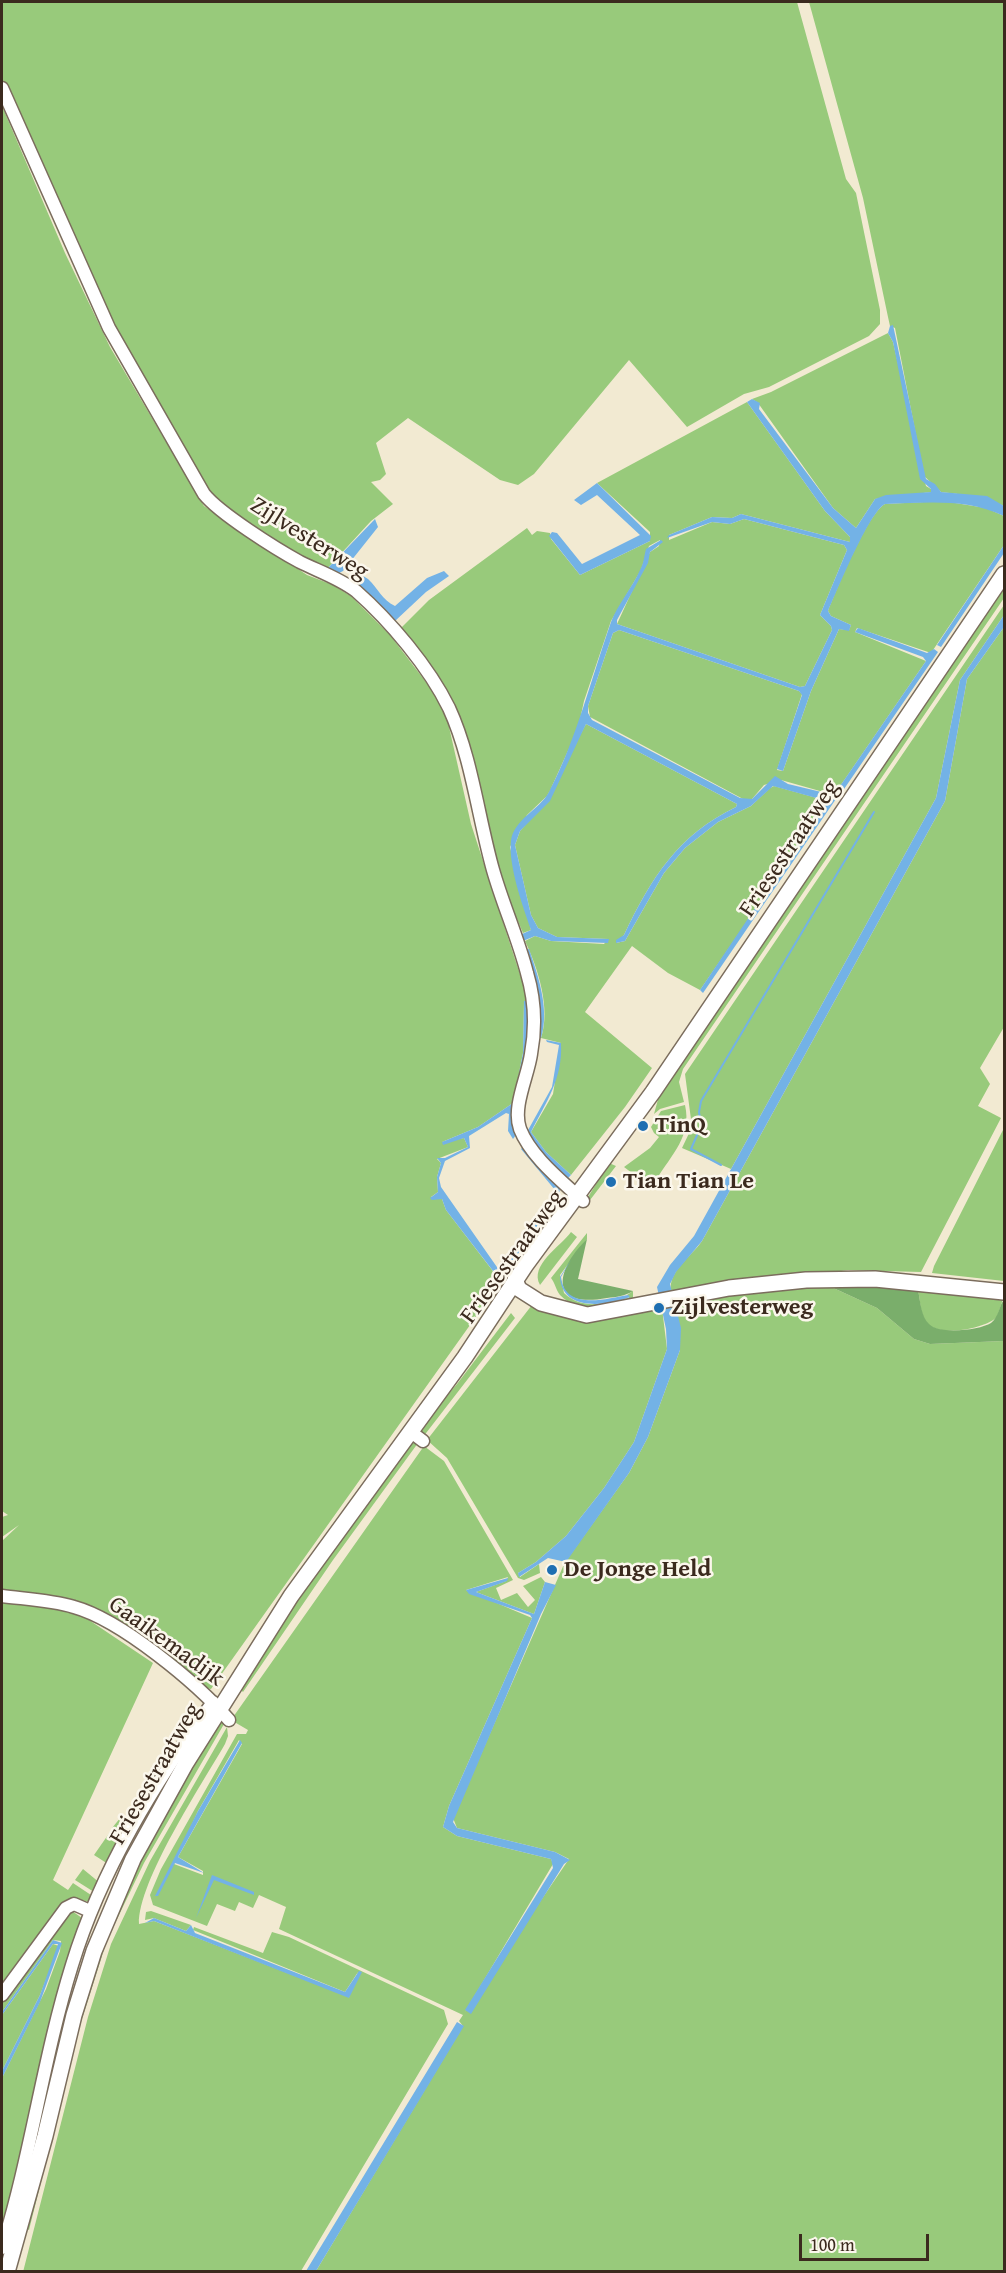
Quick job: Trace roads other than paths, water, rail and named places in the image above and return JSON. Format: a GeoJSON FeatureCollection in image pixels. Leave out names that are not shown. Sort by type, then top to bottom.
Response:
{"type":"FeatureCollection","features":[{"type":"Feature","properties":{"kind":"main road","name":"Friesestraatweg"},"geometry":{"type":"LineString","coordinates":[[7,2271],[43,2147],[74,2015],[106,1920],[142,1841],[291,1596],[417,1437],[465,1357],[579,1198],[1005,574]]}},
{"type":"Feature","properties":{"kind":"main road"},"geometry":{"type":"LineString","coordinates":[[520,1283],[561,1309],[593,1315],[729,1288],[806,1280],[875,1279],[1005,1292]]}},
{"type":"Feature","properties":{"kind":"street","name":"Zijlvesterweg"},"geometry":{"type":"LineString","coordinates":[[2,88],[109,328],[204,494],[220,510],[282,551],[339,580],[367,601],[394,629],[431,678],[448,707],[461,741],[494,871],[533,996],[532,1045],[518,1123],[524,1137],[534,1150],[579,1198]]}},
{"type":"Feature","properties":{"kind":"street","name":"Gaaikemadijk"},"geometry":{"type":"LineString","coordinates":[[2,1596],[73,1606],[93,1613],[151,1652],[220,1710]]}},
{"type":"Feature","properties":{"kind":"street","name":"Friesestraatweg"},"geometry":{"type":"LineString","coordinates":[[2,2248],[30,2146],[63,1998],[90,1911],[133,1826],[176,1754],[220,1710]]}},
{"type":"Feature","properties":{"kind":"street"},"geometry":{"type":"LineString","coordinates":[[2,1995],[66,1908],[74,1904],[90,1911]]}},
{"type":"Feature","properties":{"kind":"water"},"geometry":{"type":"Polygon","coordinates":[[[893,325],[926,479],[935,484],[941,492],[987,496],[1004,506],[1004,516],[975,506],[946,503],[885,504],[878,510],[854,553],[828,611],[831,616],[851,625],[849,631],[839,629],[811,691],[783,771],[777,769],[802,695],[799,691],[619,630],[613,633],[588,706],[588,713],[592,720],[740,798],[752,799],[775,776],[788,784],[838,796],[703,993],[700,990],[827,801],[773,786],[751,806],[718,822],[685,848],[664,873],[625,941],[616,943],[616,940],[624,935],[645,895],[668,860],[698,831],[736,807],[737,804],[586,724],[550,801],[520,831],[515,845],[531,915],[538,928],[557,937],[609,939],[608,943],[551,941],[535,936],[523,941],[520,935],[531,930],[514,874],[511,851],[513,834],[522,821],[545,798],[559,772],[576,730],[611,622],[641,567],[646,549],[661,540],[663,542],[650,552],[648,563],[617,620],[617,624],[800,687],[805,686],[832,630],[820,615],[847,550],[844,545],[744,519],[730,524],[712,522],[667,538],[669,535],[712,517],[732,518],[741,514],[850,542],[850,537],[825,511],[747,402],[752,399],[760,403],[759,409],[833,508],[856,528],[875,499],[886,495],[931,492],[931,489],[920,479],[893,342],[888,333],[890,326],[893,325]]]}},
{"type":"Feature","properties":{"kind":"water"},"geometry":{"type":"Polygon","coordinates":[[[597,483],[651,536],[650,541],[580,575],[549,536],[552,532],[557,533],[582,564],[640,535],[597,495],[581,505],[574,500],[597,483]]]}},
{"type":"Feature","properties":{"kind":"water"},"geometry":{"type":"Polygon","coordinates":[[[375,519],[378,527],[343,571],[337,574],[326,570],[375,519]]]}},
{"type":"Feature","properties":{"kind":"water"},"geometry":{"type":"Polygon","coordinates":[[[1004,545],[1004,553],[941,647],[937,645],[1004,545]]]}},
{"type":"Feature","properties":{"kind":"water"},"geometry":{"type":"Polygon","coordinates":[[[351,570],[368,579],[383,597],[395,606],[427,578],[444,571],[449,576],[426,592],[395,621],[348,580],[351,570]]]}},
{"type":"Feature","properties":{"kind":"water"},"geometry":{"type":"Polygon","coordinates":[[[1004,615],[1004,627],[967,679],[945,801],[702,1241],[676,1272],[670,1284],[681,1328],[680,1350],[648,1437],[629,1473],[566,1562],[548,1558],[519,1577],[518,1573],[536,1562],[566,1536],[604,1488],[634,1442],[667,1349],[666,1329],[657,1287],[670,1265],[694,1236],[936,798],[960,680],[1004,615]]]}},
{"type":"Feature","properties":{"kind":"water"},"geometry":{"type":"Polygon","coordinates":[[[858,628],[927,653],[934,649],[938,652],[842,792],[838,789],[926,661],[923,657],[855,632],[858,628]]]}},
{"type":"Feature","properties":{"kind":"water"},"geometry":{"type":"Polygon","coordinates":[[[529,949],[544,1004],[541,1038],[538,1037],[536,993],[525,950],[529,949]]]}},
{"type":"Feature","properties":{"kind":"water"},"geometry":{"type":"Polygon","coordinates":[[[524,1001],[528,1001],[530,1024],[514,1131],[516,1135],[513,1139],[508,1131],[509,1114],[506,1113],[469,1136],[470,1148],[445,1161],[439,1178],[441,1187],[499,1270],[507,1266],[555,1190],[521,1149],[523,1147],[560,1188],[559,1194],[500,1280],[446,1210],[442,1199],[432,1200],[430,1198],[438,1192],[437,1177],[441,1163],[437,1158],[445,1158],[468,1147],[464,1138],[443,1145],[442,1142],[478,1127],[513,1103],[523,1053],[524,1001]]]}},
{"type":"Feature","properties":{"kind":"water"},"geometry":{"type":"Polygon","coordinates":[[[546,1040],[561,1043],[561,1056],[552,1090],[531,1132],[546,1152],[571,1175],[568,1178],[546,1157],[527,1132],[552,1087],[559,1045],[546,1040]]]}},
{"type":"Feature","properties":{"kind":"water"},"geometry":{"type":"Polygon","coordinates":[[[571,1260],[561,1277],[564,1288],[570,1295],[588,1300],[628,1295],[630,1297],[598,1304],[577,1301],[569,1296],[563,1288],[560,1277],[571,1260]]]}},
{"type":"Feature","properties":{"kind":"water"},"geometry":{"type":"Polygon","coordinates":[[[508,1578],[507,1581],[476,1592],[534,1614],[545,1582],[556,1585],[541,1614],[453,1822],[457,1828],[555,1852],[570,1860],[564,1864],[471,2014],[465,2010],[553,1868],[551,1859],[457,1836],[443,1827],[449,1806],[532,1618],[530,1615],[469,1594],[466,1590],[508,1578]]]}},
{"type":"Feature","properties":{"kind":"water"},"geometry":{"type":"Polygon","coordinates":[[[240,1740],[242,1743],[178,1857],[204,1873],[175,1863],[158,1896],[155,1896],[198,1811],[240,1740]]]}},
{"type":"Feature","properties":{"kind":"water"},"geometry":{"type":"Polygon","coordinates":[[[212,1875],[254,1892],[254,1895],[214,1880],[196,1918],[212,1875]]]}},
{"type":"Feature","properties":{"kind":"water"},"geometry":{"type":"Polygon","coordinates":[[[154,1918],[186,1931],[191,1925],[195,1933],[345,1992],[359,1971],[362,1972],[349,1998],[154,1921],[145,1923],[154,1918]]]}},
{"type":"Feature","properties":{"kind":"water"},"geometry":{"type":"Polygon","coordinates":[[[53,1940],[62,1943],[40,2002],[2,2078],[2,2071],[40,1995],[58,1944],[53,1944],[2,2015],[2,2012],[53,1940]]]}},
{"type":"Feature","properties":{"kind":"water"},"geometry":{"type":"Polygon","coordinates":[[[457,2022],[464,2026],[316,2271],[306,2271],[457,2022]]]}},
{"type":"Feature","properties":{"kind":"waterway"},"geometry":{"type":"LineString","coordinates":[[721,1165],[691,1149],[701,1126],[699,1112],[701,1101],[874,812]]}},
{"type":"Feature","properties":{"kind":"place","name":"TinQ"},"geometry":{"type":"Point","coordinates":[643,1126]}},
{"type":"Feature","properties":{"kind":"place","name":"Tian Tian Le"},"geometry":{"type":"Point","coordinates":[611,1182]}},
{"type":"Feature","properties":{"kind":"place","name":"Zijlvesterweg"},"geometry":{"type":"Point","coordinates":[659,1308]}},
{"type":"Feature","properties":{"kind":"place","name":"De Jonge Held"},"geometry":{"type":"Point","coordinates":[552,1570]}}]}
